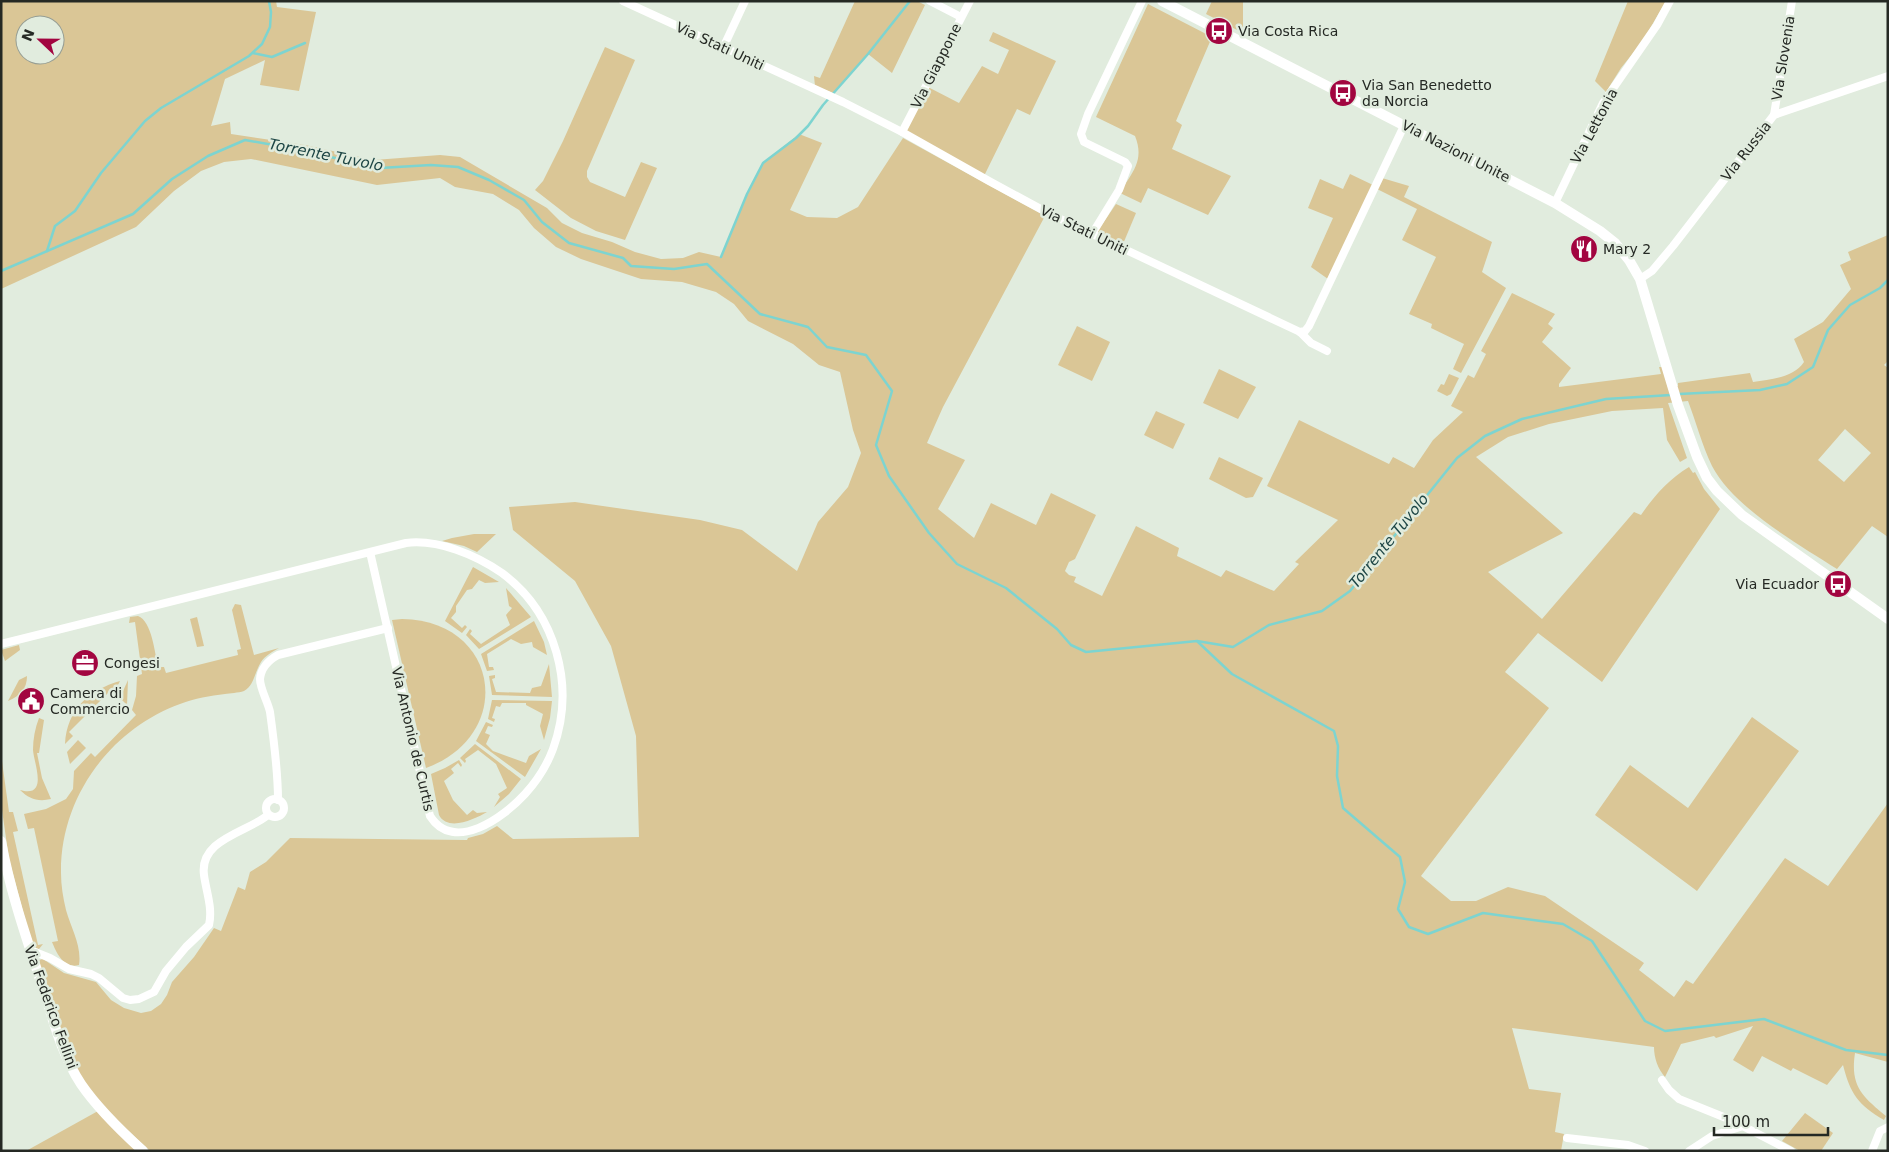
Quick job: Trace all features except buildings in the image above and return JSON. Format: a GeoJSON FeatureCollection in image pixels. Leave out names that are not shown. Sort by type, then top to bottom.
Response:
{"type":"FeatureCollection","features":[{"type":"Feature","properties":{"kind":"street","name":"Via Stati Uniti"},"geometry":{"type":"LineString","coordinates":[[623,1],[818,90],[902,132],[989,181],[1092,234],[1300,332],[1311,343],[1327,352]]}},
{"type":"Feature","properties":{"kind":"street"},"geometry":{"type":"LineString","coordinates":[[723,48],[745,1]]}},
{"type":"Feature","properties":{"kind":"street"},"geometry":{"type":"LineString","coordinates":[[930,1],[962,17]]}},
{"type":"Feature","properties":{"kind":"street","name":"Via Giappone"},"geometry":{"type":"LineString","coordinates":[[902,132],[970,1]]}},
{"type":"Feature","properties":{"kind":"street"},"geometry":{"type":"LineString","coordinates":[[1092,234],[1119,190],[1128,166],[1125,162],[1084,142],[1081,134],[1088,114],[1142,1]]}},
{"type":"Feature","properties":{"kind":"street","name":"Via Nazioni Unite"},"geometry":{"type":"LineString","coordinates":[[1162,1],[1555,203],[1591,224],[1615,243],[1629,260],[1640,279],[1678,405],[1697,457],[1707,478],[1729,504],[1888,619]]}},
{"type":"Feature","properties":{"kind":"street","name":"Via Lettonia"},"geometry":{"type":"LineString","coordinates":[[1555,203],[1604,103],[1652,33],[1670,1]]}},
{"type":"Feature","properties":{"kind":"street","name":"Via Slovenia"},"geometry":{"type":"LineString","coordinates":[[1774,115],[1792,1]]}},
{"type":"Feature","properties":{"kind":"street","name":"Via Russia"},"geometry":{"type":"LineString","coordinates":[[1640,279],[1652,271],[1673,246],[1774,115],[1888,76]]}},
{"type":"Feature","properties":{"kind":"street"},"geometry":{"type":"LineString","coordinates":[[1300,332],[1305,331],[1309,326],[1402,130],[1406,126]]}},
{"type":"Feature","properties":{"kind":"street"},"geometry":{"type":"LineString","coordinates":[[1309,326],[1311,343]]}},
{"type":"Feature","properties":{"kind":"street","name":"Via Antonio de Curtis"},"geometry":{"type":"LineString","coordinates":[[1,644],[370,552],[418,542],[431,543],[474,558],[493,567],[521,589],[541,615],[555,645],[563,686],[563,700],[552,750],[541,772],[526,794],[500,816],[478,830],[464,832],[444,830],[436,825],[430,816],[370,552]]}},
{"type":"Feature","properties":{"kind":"street"},"geometry":{"type":"LineString","coordinates":[[268,815],[276,817],[282,813],[283,806],[278,800],[278,782],[270,711],[260,681],[265,666],[278,655],[388,628]]}},
{"type":"Feature","properties":{"kind":"street"},"geometry":{"type":"LineString","coordinates":[[268,815],[266,807],[268,803],[272,800],[278,800]]}},
{"type":"Feature","properties":{"kind":"street"},"geometry":{"type":"LineString","coordinates":[[30,950],[69,969],[91,974],[99,978],[122,998],[130,1000],[147,996],[154,992],[166,971],[186,947],[209,925],[210,908],[203,873],[208,853],[222,841],[261,821],[268,815]]}},
{"type":"Feature","properties":{"kind":"street","name":"Via Federico Fellini"},"geometry":{"type":"LineString","coordinates":[[1,841],[8,876],[30,950],[64,1052],[76,1076],[102,1112],[143,1151]]}},
{"type":"Feature","properties":{"kind":"street"},"geometry":{"type":"LineString","coordinates":[[1662,1080],[1678,1099],[1743,1126],[1791,1151]]}},
{"type":"Feature","properties":{"kind":"street"},"geometry":{"type":"LineString","coordinates":[[1689,1151],[1712,1136],[1743,1126]]}},
{"type":"Feature","properties":{"kind":"street"},"geometry":{"type":"LineString","coordinates":[[1872,1151],[1880,1131],[1888,1127]]}},
{"type":"Feature","properties":{"kind":"street"},"geometry":{"type":"LineString","coordinates":[[1567,1138],[1632,1146],[1645,1151]]}},
{"type":"Feature","properties":{"kind":"shaded area"},"geometry":{"type":"Polygon","coordinates":[[[1,1],[276,1],[277,7],[316,12],[299,91],[260,85],[265,60],[225,79],[211,126],[230,122],[231,134],[305,145],[374,160],[440,155],[460,157],[547,208],[562,223],[582,233],[661,259],[683,258],[699,252],[721,257],[747,194],[763,163],[799,134],[822,143],[790,210],[807,217],[837,218],[858,207],[903,138],[1045,216],[943,407],[927,443],[965,460],[938,509],[974,538],[991,503],[1036,525],[1051,493],[1096,515],[1075,559],[1069,562],[1065,571],[1069,575],[1076,577],[1074,582],[1102,596],[1136,526],[1179,548],[1177,556],[1221,577],[1226,570],[1274,591],[1299,564],[1295,562],[1338,520],[1267,486],[1299,420],[1389,464],[1393,457],[1414,468],[1433,440],[1463,412],[1451,406],[1468,375],[1474,378],[1486,354],[1481,351],[1512,293],[1555,314],[1548,324],[1553,328],[1542,342],[1571,368],[1559,384],[1559,387],[1661,374],[1659,367],[1663,367],[1668,387],[1678,386],[1678,383],[1750,373],[1753,382],[1767,380],[1788,375],[1804,362],[1794,339],[1823,322],[1851,289],[1840,265],[1851,260],[1848,252],[1888,235],[1888,361],[1884,365],[1888,368],[1888,537],[1872,526],[1837,569],[1768,524],[1735,496],[1722,481],[1708,458],[1688,401],[1668,403],[1687,458],[1680,462],[1667,440],[1663,408],[1612,411],[1549,424],[1508,437],[1476,457],[1563,533],[1488,572],[1542,619],[1634,512],[1641,515],[1662,488],[1689,467],[1693,473],[1695,472],[1704,489],[1720,509],[1602,682],[1538,633],[1505,672],[1549,708],[1421,876],[1451,901],[1476,901],[1508,887],[1545,896],[1644,963],[1639,970],[1674,997],[1686,980],[1693,984],[1785,858],[1828,886],[1888,803],[1888,1062],[1855,1053],[1854,1064],[1856,1082],[1864,1096],[1886,1116],[1884,1120],[1868,1109],[1856,1097],[1843,1065],[1827,1085],[1793,1068],[1791,1071],[1762,1056],[1753,1072],[1733,1060],[1753,1026],[1716,1038],[1714,1036],[1681,1044],[1665,1077],[1657,1063],[1654,1047],[1512,1028],[1529,1089],[1561,1093],[1555,1132],[1564,1134],[1561,1151],[150,1151],[103,1107],[82,1080],[71,1058],[38,962],[39,960],[43,959],[64,973],[96,982],[111,1000],[124,1008],[141,1013],[151,1011],[161,1004],[172,982],[194,957],[214,928],[221,931],[238,887],[245,890],[250,872],[266,862],[290,838],[467,840],[497,826],[513,839],[639,837],[636,736],[611,646],[575,581],[513,530],[509,507],[575,502],[700,520],[742,530],[797,571],[818,522],[848,487],[861,453],[853,430],[840,372],[819,365],[793,344],[748,321],[734,304],[716,292],[682,282],[641,279],[581,259],[556,247],[534,228],[519,210],[493,194],[455,187],[440,178],[377,185],[251,159],[224,162],[201,171],[174,191],[136,227],[1,289],[1,1]],[[1845,429],[1818,460],[1844,482],[1871,453],[1845,429]]]}},
{"type":"Feature","properties":{"kind":"shaded area"},"geometry":{"type":"Polygon","coordinates":[[[855,1],[917,1],[925,5],[892,73],[868,54],[833,93],[815,86],[814,76],[820,78],[855,1]]]}},
{"type":"Feature","properties":{"kind":"shaded area"},"geometry":{"type":"Polygon","coordinates":[[[1212,1],[1243,1],[1243,33],[1206,14],[1212,1]]]}},
{"type":"Feature","properties":{"kind":"shaded area"},"geometry":{"type":"Polygon","coordinates":[[[1628,1],[1666,1],[1642,42],[1621,68],[1606,92],[1595,81],[1628,1]]]}},
{"type":"Feature","properties":{"kind":"shaded area"},"geometry":{"type":"Polygon","coordinates":[[[1148,4],[1212,37],[1176,121],[1182,125],[1172,149],[1231,176],[1208,215],[1148,188],[1141,203],[1120,193],[1136,166],[1139,152],[1138,145],[1135,136],[1096,117],[1148,4]]]}},
{"type":"Feature","properties":{"kind":"shaded area"},"geometry":{"type":"Polygon","coordinates":[[[993,32],[1056,61],[1030,115],[1017,109],[985,174],[980,174],[906,132],[928,87],[959,103],[982,66],[998,74],[1009,50],[989,41],[993,32]]]}},
{"type":"Feature","properties":{"kind":"shaded area"},"geometry":{"type":"Polygon","coordinates":[[[605,47],[635,60],[587,171],[587,177],[590,182],[625,197],[641,162],[657,168],[625,240],[596,231],[571,218],[535,190],[543,181],[563,141],[605,47]]]}},
{"type":"Feature","properties":{"kind":"shaded area"},"geometry":{"type":"Polygon","coordinates":[[[1350,174],[1373,185],[1328,279],[1311,267],[1333,218],[1308,208],[1320,179],[1343,189],[1350,174]]]}},
{"type":"Feature","properties":{"kind":"shaded area"},"geometry":{"type":"Polygon","coordinates":[[[1382,178],[1409,186],[1404,197],[1492,242],[1482,272],[1506,288],[1461,373],[1453,369],[1464,344],[1431,328],[1432,324],[1409,314],[1436,257],[1402,240],[1417,209],[1377,189],[1382,178]]]}},
{"type":"Feature","properties":{"kind":"shaded area"},"geometry":{"type":"Polygon","coordinates":[[[1116,204],[1136,213],[1123,244],[1097,232],[1116,204]]]}},
{"type":"Feature","properties":{"kind":"shaded area"},"geometry":{"type":"Polygon","coordinates":[[[1077,326],[1110,342],[1092,381],[1058,365],[1077,326]]]}},
{"type":"Feature","properties":{"kind":"shaded area"},"geometry":{"type":"Polygon","coordinates":[[[1219,369],[1256,387],[1238,419],[1203,403],[1219,369]]]}},
{"type":"Feature","properties":{"kind":"shaded area"},"geometry":{"type":"Polygon","coordinates":[[[1449,374],[1459,378],[1451,394],[1447,396],[1437,391],[1441,384],[1444,385],[1449,374]]]}},
{"type":"Feature","properties":{"kind":"shaded area"},"geometry":{"type":"Polygon","coordinates":[[[1156,411],[1185,424],[1173,449],[1144,435],[1156,411]]]}},
{"type":"Feature","properties":{"kind":"shaded area"},"geometry":{"type":"Polygon","coordinates":[[[1219,457],[1263,478],[1253,497],[1246,498],[1209,479],[1219,457]]]}},
{"type":"Feature","properties":{"kind":"shaded area"},"geometry":{"type":"Polygon","coordinates":[[[474,534],[496,534],[477,552],[464,546],[442,541],[452,538],[474,534]]]}},
{"type":"Feature","properties":{"kind":"shaded area"},"geometry":{"type":"Polygon","coordinates":[[[473,567],[499,582],[485,583],[479,580],[472,589],[467,590],[456,606],[456,612],[451,618],[462,628],[465,625],[467,627],[462,633],[445,621],[473,567]]]}},
{"type":"Feature","properties":{"kind":"shaded area"},"geometry":{"type":"Polygon","coordinates":[[[506,588],[531,617],[479,649],[466,635],[470,629],[472,631],[470,634],[481,644],[510,625],[506,615],[512,608],[509,606],[506,588]]]}},
{"type":"Feature","properties":{"kind":"shaded area"},"geometry":{"type":"Polygon","coordinates":[[[235,604],[241,605],[254,655],[279,648],[263,660],[250,686],[242,692],[208,696],[186,702],[155,715],[132,730],[112,748],[94,769],[80,793],[69,818],[63,845],[61,873],[65,905],[76,937],[80,958],[79,965],[69,965],[59,956],[52,942],[58,941],[34,828],[28,829],[24,814],[46,809],[66,799],[73,789],[74,771],[91,753],[95,757],[136,715],[132,710],[136,696],[137,676],[142,674],[135,622],[129,623],[130,617],[138,616],[147,624],[158,667],[164,667],[166,673],[238,655],[237,650],[241,649],[232,610],[235,604]]]}},
{"type":"Feature","properties":{"kind":"shaded area"},"geometry":{"type":"Polygon","coordinates":[[[197,617],[204,646],[197,647],[190,619],[197,617]]]}},
{"type":"Feature","properties":{"kind":"shaded area"},"geometry":{"type":"Polygon","coordinates":[[[402,619],[435,624],[459,638],[476,658],[484,681],[484,706],[474,731],[455,752],[426,768],[392,620],[402,619]]]}},
{"type":"Feature","properties":{"kind":"shaded area"},"geometry":{"type":"Polygon","coordinates":[[[534,621],[544,642],[547,655],[533,647],[532,642],[521,644],[511,639],[487,654],[489,667],[493,667],[494,670],[487,671],[481,654],[534,621]]]}},
{"type":"Feature","properties":{"kind":"shaded area"},"geometry":{"type":"Polygon","coordinates":[[[19,645],[20,650],[5,661],[1,650],[19,645]]]}},
{"type":"Feature","properties":{"kind":"shaded area"},"geometry":{"type":"Polygon","coordinates":[[[549,664],[552,697],[492,695],[489,676],[495,675],[495,678],[492,679],[496,692],[530,693],[532,688],[541,686],[549,664]]]}},
{"type":"Feature","properties":{"kind":"shaded area"},"geometry":{"type":"Polygon","coordinates":[[[27,676],[26,685],[22,692],[8,701],[19,680],[27,676]]]}},
{"type":"Feature","properties":{"kind":"shaded area"},"geometry":{"type":"Polygon","coordinates":[[[128,680],[127,705],[120,698],[128,680]]]}},
{"type":"Feature","properties":{"kind":"shaded area"},"geometry":{"type":"Polygon","coordinates":[[[120,681],[114,693],[111,690],[69,732],[73,736],[65,744],[70,721],[75,711],[99,690],[120,681]]]}},
{"type":"Feature","properties":{"kind":"shaded area"},"geometry":{"type":"Polygon","coordinates":[[[492,700],[552,701],[544,740],[540,726],[543,714],[526,705],[526,703],[502,703],[500,707],[496,706],[492,718],[495,719],[494,722],[488,719],[492,700]]]}},
{"type":"Feature","properties":{"kind":"shaded area"},"geometry":{"type":"Polygon","coordinates":[[[1752,717],[1799,751],[1697,891],[1595,815],[1630,765],[1688,808],[1752,717]]]}},
{"type":"Feature","properties":{"kind":"shaded area"},"geometry":{"type":"Polygon","coordinates":[[[39,718],[44,720],[39,753],[37,753],[42,778],[51,799],[42,800],[30,798],[20,790],[29,791],[37,785],[38,778],[33,746],[39,718]]]}},
{"type":"Feature","properties":{"kind":"shaded area"},"geometry":{"type":"Polygon","coordinates":[[[486,722],[493,725],[492,727],[488,726],[485,733],[490,735],[486,744],[493,751],[526,763],[529,756],[541,749],[525,777],[476,741],[486,722]]]}},
{"type":"Feature","properties":{"kind":"shaded area"},"geometry":{"type":"Polygon","coordinates":[[[78,740],[86,748],[70,764],[67,752],[78,740]]]}},
{"type":"Feature","properties":{"kind":"shaded area"},"geometry":{"type":"Polygon","coordinates":[[[475,744],[521,779],[509,794],[494,807],[500,797],[498,794],[507,788],[496,764],[478,750],[465,759],[465,763],[460,758],[475,744]]]}},
{"type":"Feature","properties":{"kind":"shaded area"},"geometry":{"type":"Polygon","coordinates":[[[1,754],[9,812],[13,812],[18,831],[13,832],[38,945],[43,944],[39,949],[31,941],[9,859],[1,803],[1,754]]]}},
{"type":"Feature","properties":{"kind":"shaded area"},"geometry":{"type":"Polygon","coordinates":[[[459,760],[462,765],[461,767],[458,763],[451,769],[454,773],[444,781],[453,800],[467,815],[473,810],[477,813],[487,812],[476,818],[449,823],[439,815],[431,774],[459,760]]]}},
{"type":"Feature","properties":{"kind":"shaded area"},"geometry":{"type":"Polygon","coordinates":[[[98,1111],[138,1151],[26,1151],[98,1111]]]}},
{"type":"Feature","properties":{"kind":"shaded area"},"geometry":{"type":"Polygon","coordinates":[[[1805,1113],[1833,1133],[1821,1151],[1800,1151],[1782,1141],[1805,1113]]]}},
{"type":"Feature","properties":{"kind":"waterway"},"geometry":{"type":"LineString","coordinates":[[47,251],[55,226],[75,211],[101,173],[145,121],[161,108],[249,56],[262,44],[270,27],[271,12],[269,1]]}},
{"type":"Feature","properties":{"kind":"waterway"},"geometry":{"type":"LineString","coordinates":[[721,257],[747,194],[763,163],[796,138],[808,126],[823,105],[868,54],[910,1]]}},
{"type":"Feature","properties":{"kind":"waterway"},"geometry":{"type":"LineString","coordinates":[[253,53],[272,57],[305,43]]}},
{"type":"Feature","properties":{"kind":"waterway","name":"Torrente Tuvolo"},"geometry":{"type":"LineString","coordinates":[[1,271],[133,214],[172,179],[208,156],[245,140],[380,168],[431,165],[458,167],[489,180],[524,200],[542,222],[569,243],[623,258],[631,266],[674,269],[707,264],[760,314],[808,327],[827,347],[866,355],[892,391],[876,445],[889,476],[929,533],[957,564],[1006,588],[1057,629],[1071,645],[1086,652],[1197,641],[1233,647],[1269,625],[1322,611],[1350,591],[1457,458],[1485,436],[1522,419],[1606,399],[1671,395]]}},
{"type":"Feature","properties":{"kind":"waterway","name":"Torrente Tuvolo"},"geometry":{"type":"LineString","coordinates":[[1679,394],[1760,390],[1787,384],[1813,367],[1828,330],[1850,305],[1880,288],[1888,280]]}},
{"type":"Feature","properties":{"kind":"waterway"},"geometry":{"type":"LineString","coordinates":[[1198,642],[1232,674],[1334,731],[1338,746],[1337,776],[1343,808],[1400,857],[1405,882],[1398,909],[1409,927],[1428,934],[1483,913],[1563,924],[1592,941],[1645,1021],[1665,1031],[1764,1019],[1846,1050],[1888,1055]]}},
{"type":"Feature","properties":{"kind":"place","name":"Via Costa Rica"},"geometry":{"type":"Point","coordinates":[1219,31]}},
{"type":"Feature","properties":{"kind":"place","name":"Via San Benedetto da Norcia"},"geometry":{"type":"Point","coordinates":[1343,93]}},
{"type":"Feature","properties":{"kind":"place","name":"Mary 2"},"geometry":{"type":"Point","coordinates":[1584,249]}},
{"type":"Feature","properties":{"kind":"place","name":"Via Ecuador"},"geometry":{"type":"Point","coordinates":[1838,584]}},
{"type":"Feature","properties":{"kind":"place","name":"Congesi"},"geometry":{"type":"Point","coordinates":[85,663]}},
{"type":"Feature","properties":{"kind":"place","name":"Camera di Commercio"},"geometry":{"type":"Point","coordinates":[31,701]}}]}
